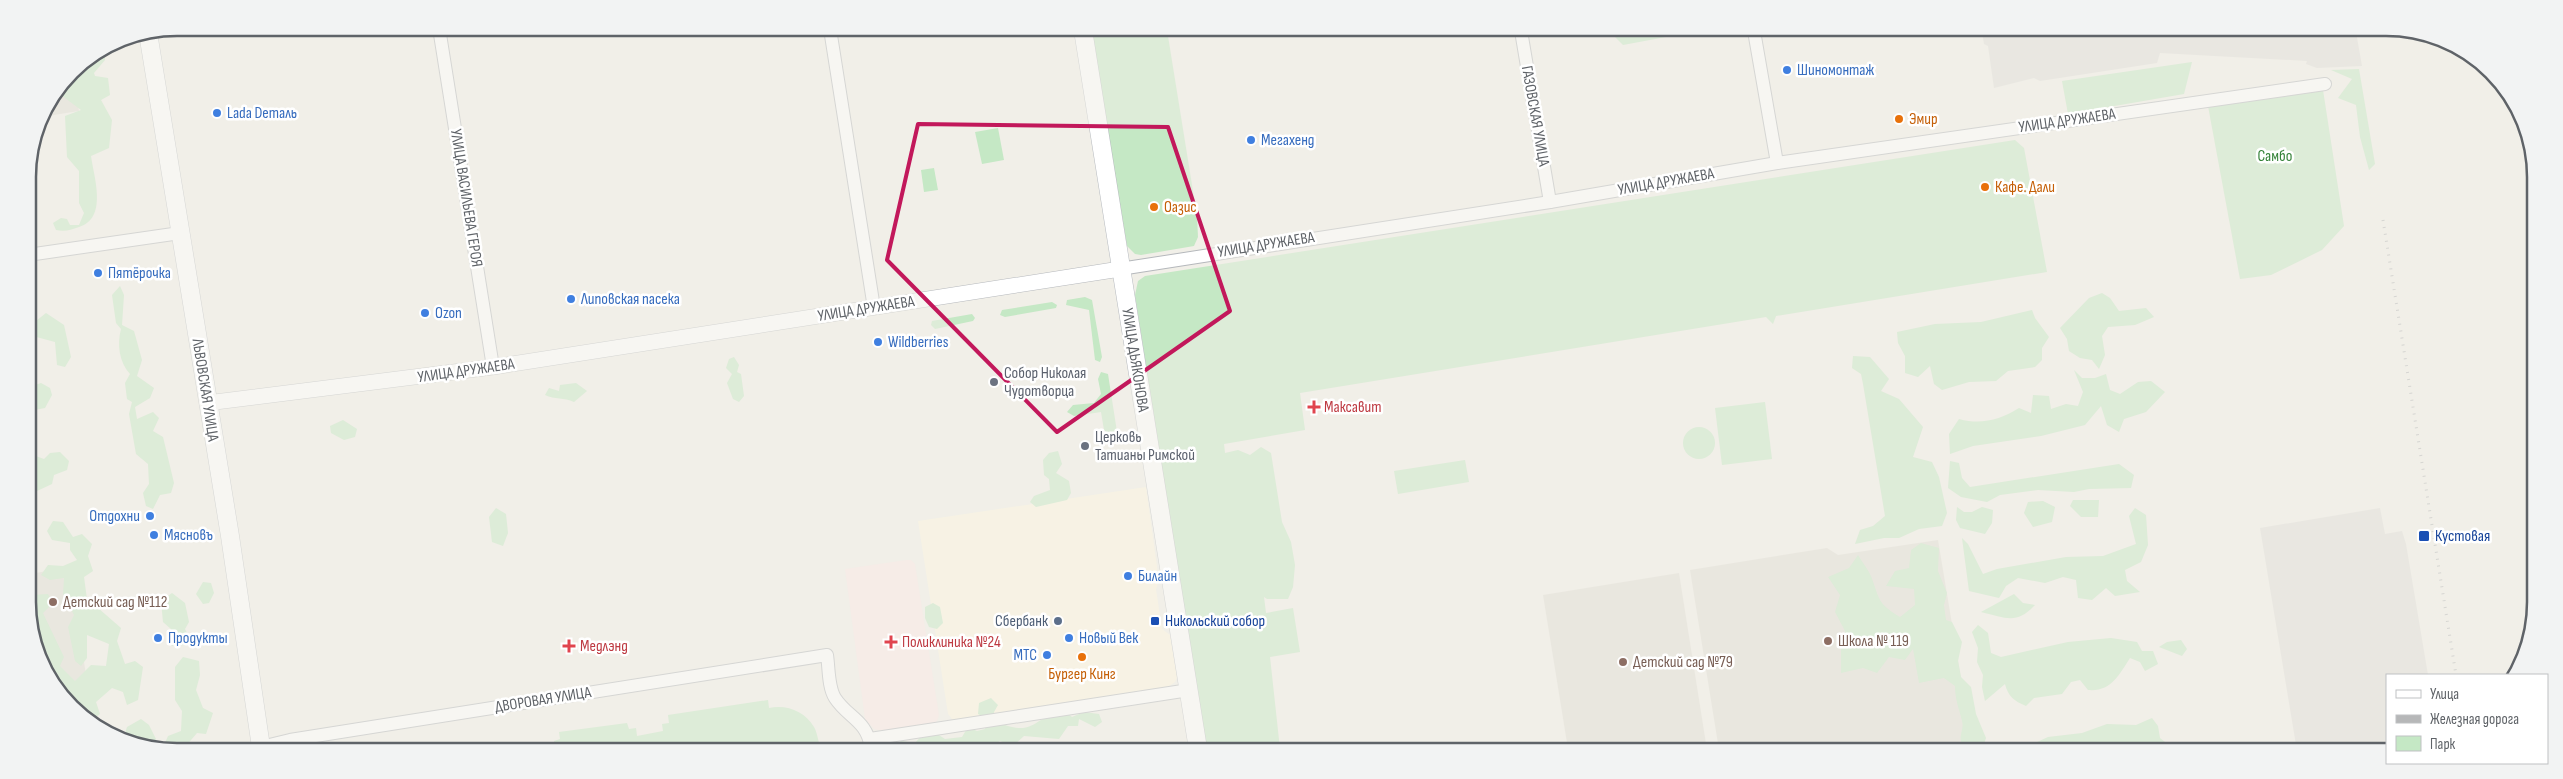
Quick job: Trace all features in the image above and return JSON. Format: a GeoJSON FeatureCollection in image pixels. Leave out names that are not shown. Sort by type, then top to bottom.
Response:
{"type":"FeatureCollection","features":[{"type":"Feature","properties":{"kind":"main road","name":"УЛИЦА ДЬЯКОНОВА"},"geometry":{"type":"LineString","coordinates":[[1084,36],[1197,743]]}},
{"type":"Feature","properties":{"kind":"main road","name":"ЛЬВОВСКАЯ УЛИЦА"},"geometry":{"type":"LineString","coordinates":[[149,39],[230,536],[260,743]]}},
{"type":"Feature","properties":{"kind":"street","name":"УЛИЦА ВАСИЛЬЕВА ГЕРОЯ"},"geometry":{"type":"LineString","coordinates":[[440,36],[493,367]]}},
{"type":"Feature","properties":{"kind":"street"},"geometry":{"type":"LineString","coordinates":[[831,36],[874,308]]}},
{"type":"Feature","properties":{"kind":"street","name":"ГАЗОВСКАЯ УЛИЦА"},"geometry":{"type":"LineString","coordinates":[[1521,36],[1550,202]]}},
{"type":"Feature","properties":{"kind":"street"},"geometry":{"type":"LineString","coordinates":[[1755,36],[1777,163]]}},
{"type":"Feature","properties":{"kind":"street","name":"УЛИЦА ДРУЖАЕВА"},"geometry":{"type":"LineString","coordinates":[[207,403],[493,367],[1550,202],[1777,163],[2326,84]]}},
{"type":"Feature","properties":{"kind":"street"},"geometry":{"type":"LineString","coordinates":[[37,254],[180,233]]}},
{"type":"Feature","properties":{"kind":"street","name":"ДВОРОВАЯ УЛИЦА"},"geometry":{"type":"LineString","coordinates":[[278,743],[299,738],[827,655],[833,694],[836,700],[860,722],[870,743]]}},
{"type":"Feature","properties":{"kind":"street"},"geometry":{"type":"LineString","coordinates":[[872,743],[1189,690]]}},
{"type":"Feature","properties":{"kind":"highlighted area"},"geometry":{"type":"Polygon","coordinates":[[[918,124],[1168,127],[1230,311],[1057,432],[887,260],[918,124]]]}},
{"type":"Feature","properties":{"kind":"shaded area"},"geometry":{"type":"Polygon","coordinates":[[[1983,36],[2357,36],[2362,66],[2317,68],[2306,64],[2307,61],[2160,53],[2157,63],[2040,81],[2034,78],[1994,88],[1988,46],[1984,44],[1983,36]]]}},
{"type":"Feature","properties":{"kind":"shaded area"},"geometry":{"type":"Polygon","coordinates":[[[74,81],[79,111],[51,115],[60,99],[74,81]]]}},
{"type":"Feature","properties":{"kind":"shaded area"},"geometry":{"type":"Polygon","coordinates":[[[1146,487],[1159,581],[1156,589],[1162,629],[1170,635],[1177,677],[1175,682],[1168,687],[959,721],[952,719],[948,714],[918,521],[1146,487]]]}},
{"type":"Feature","properties":{"kind":"shaded area"},"geometry":{"type":"Polygon","coordinates":[[[2380,508],[2385,534],[2402,531],[2406,544],[2428,674],[2386,674],[2386,742],[2296,742],[2260,528],[2380,508]]]}},
{"type":"Feature","properties":{"kind":"shaded area","name":"Школа № 119"},"geometry":{"type":"Polygon","coordinates":[[[1938,540],[1972,742],[1718,742],[1690,570],[1827,548],[1838,555],[1938,540]]]}},
{"type":"Feature","properties":{"kind":"shaded area","name":"Поликлиника №24"},"geometry":{"type":"Polygon","coordinates":[[[911,560],[915,564],[939,715],[937,721],[932,725],[886,732],[874,729],[865,719],[845,569],[911,560]]]}},
{"type":"Feature","properties":{"kind":"shaded area","name":"Детский сад №112"},"geometry":{"type":"Polygon","coordinates":[[[70,567],[87,682],[64,686],[51,664],[44,647],[37,620],[36,573],[70,567]]]}},
{"type":"Feature","properties":{"kind":"shaded area","name":"Детский сад №79"},"geometry":{"type":"Polygon","coordinates":[[[1679,573],[1706,742],[1567,742],[1543,595],[1679,573]]]}},
{"type":"Feature","properties":{"kind":"green space"},"geometry":{"type":"Polygon","coordinates":[[[1092,36],[1168,36],[1197,216],[1198,237],[1194,246],[1141,255],[1135,254],[1127,246],[1092,36]]]}},
{"type":"Feature","properties":{"kind":"green space"},"geometry":{"type":"Polygon","coordinates":[[[1614,36],[1671,36],[1623,45],[1614,36]]]}},
{"type":"Feature","properties":{"kind":"green space"},"geometry":{"type":"Polygon","coordinates":[[[105,56],[105,60],[94,73],[95,76],[108,78],[110,95],[101,100],[112,120],[109,148],[91,156],[97,196],[94,215],[88,222],[79,227],[70,230],[56,230],[53,223],[61,218],[67,219],[70,225],[79,225],[84,213],[79,203],[79,171],[67,157],[65,116],[81,110],[62,96],[84,71],[105,56]]]}},
{"type":"Feature","properties":{"kind":"green space"},"geometry":{"type":"Polygon","coordinates":[[[2192,62],[2184,94],[2068,114],[2062,81],[2192,62]]]}},
{"type":"Feature","properties":{"kind":"green space"},"geometry":{"type":"Polygon","coordinates":[[[2359,69],[2375,164],[2369,170],[2360,137],[2356,105],[2338,98],[2352,79],[2331,70],[2359,69]]]}},
{"type":"Feature","properties":{"kind":"green space","name":"Самбо"},"geometry":{"type":"Polygon","coordinates":[[[2323,90],[2344,226],[2322,250],[2271,275],[2240,279],[2208,106],[2323,90]]]}},
{"type":"Feature","properties":{"kind":"green space"},"geometry":{"type":"Polygon","coordinates":[[[998,128],[1004,160],[982,164],[975,132],[998,128]]]}},
{"type":"Feature","properties":{"kind":"green space"},"geometry":{"type":"Polygon","coordinates":[[[2015,140],[2024,148],[2047,272],[1776,316],[1773,324],[1766,317],[1300,393],[1305,430],[1224,444],[1225,453],[1238,450],[1250,455],[1261,447],[1271,453],[1282,522],[1291,542],[1295,565],[1293,587],[1288,599],[1267,599],[1264,597],[1266,613],[1293,608],[1300,652],[1270,657],[1279,743],[1205,743],[1135,295],[1138,281],[1145,276],[2015,140]]]}},
{"type":"Feature","properties":{"kind":"green space"},"geometry":{"type":"Polygon","coordinates":[[[934,168],[938,190],[924,192],[921,170],[934,168]]]}},
{"type":"Feature","properties":{"kind":"green space"},"geometry":{"type":"Polygon","coordinates":[[[120,286],[124,295],[122,325],[134,331],[142,360],[137,376],[154,388],[150,398],[135,407],[137,419],[153,412],[159,418],[153,431],[163,437],[174,483],[171,493],[160,495],[153,509],[146,506],[143,493],[149,484],[148,464],[136,454],[129,414],[132,402],[127,399],[125,383],[130,374],[121,358],[119,341],[121,329],[116,323],[112,295],[120,286]]]}},
{"type":"Feature","properties":{"kind":"green space"},"geometry":{"type":"Polygon","coordinates":[[[2102,293],[2110,298],[2119,311],[2146,308],[2154,317],[2135,325],[2108,327],[2102,336],[2105,355],[2099,369],[2092,360],[2080,358],[2069,351],[2067,339],[2060,328],[2089,298],[2102,293]]]}},
{"type":"Feature","properties":{"kind":"green space"},"geometry":{"type":"Polygon","coordinates":[[[1085,297],[1092,300],[1102,357],[1100,362],[1095,360],[1089,310],[1066,305],[1067,300],[1085,297]]]}},
{"type":"Feature","properties":{"kind":"green space"},"geometry":{"type":"Polygon","coordinates":[[[1052,302],[1057,305],[1056,308],[1005,317],[1000,315],[1002,310],[1052,302]]]}},
{"type":"Feature","properties":{"kind":"green space"},"geometry":{"type":"Polygon","coordinates":[[[2032,310],[2035,318],[2049,337],[2042,348],[2042,360],[2035,367],[2008,371],[1996,381],[1969,382],[1942,390],[1934,384],[1930,366],[1918,377],[1905,373],[1905,356],[1898,343],[1897,332],[1935,324],[1981,322],[2032,310]]]}},
{"type":"Feature","properties":{"kind":"green space"},"geometry":{"type":"Polygon","coordinates":[[[46,313],[64,325],[71,357],[65,367],[57,365],[55,342],[37,337],[37,320],[46,313]]]}},
{"type":"Feature","properties":{"kind":"green space"},"geometry":{"type":"Polygon","coordinates":[[[972,314],[975,318],[973,321],[935,329],[931,325],[932,321],[972,314]]]}},
{"type":"Feature","properties":{"kind":"green space"},"geometry":{"type":"Polygon","coordinates":[[[1853,356],[1870,357],[1889,379],[1881,391],[1899,399],[1923,427],[1913,457],[1932,462],[1939,477],[1947,513],[1942,526],[1919,529],[1899,538],[1884,538],[1855,544],[1860,530],[1873,526],[1885,516],[1861,374],[1852,368],[1853,356]]]}},
{"type":"Feature","properties":{"kind":"green space"},"geometry":{"type":"Polygon","coordinates":[[[734,357],[739,365],[737,372],[741,374],[744,396],[739,402],[733,399],[727,383],[732,374],[726,368],[729,359],[734,357]]]}},
{"type":"Feature","properties":{"kind":"green space"},"geometry":{"type":"Polygon","coordinates":[[[2074,370],[2082,378],[2095,378],[2106,374],[2110,390],[2120,394],[2138,382],[2151,381],[2165,392],[2146,412],[2124,419],[2119,432],[2107,425],[2101,406],[2085,425],[2041,436],[1973,446],[1950,454],[1949,434],[1959,419],[1975,422],[1990,420],[2005,416],[2019,408],[2031,413],[2033,395],[2049,396],[2051,409],[2066,404],[2078,406],[2083,392],[2074,370]]]}},
{"type":"Feature","properties":{"kind":"green space"},"geometry":{"type":"Polygon","coordinates":[[[1101,372],[1108,374],[1117,432],[1111,436],[1104,430],[1101,412],[1074,416],[1067,412],[1073,405],[1094,403],[1101,394],[1098,379],[1101,372]]]}},
{"type":"Feature","properties":{"kind":"green space"},"geometry":{"type":"Polygon","coordinates":[[[41,383],[50,388],[52,395],[45,408],[36,410],[36,384],[41,383]]]}},
{"type":"Feature","properties":{"kind":"green space"},"geometry":{"type":"Polygon","coordinates":[[[576,383],[587,391],[574,402],[545,395],[549,388],[559,391],[560,385],[576,383]]]}},
{"type":"Feature","properties":{"kind":"green space"},"geometry":{"type":"Polygon","coordinates":[[[1765,402],[1772,459],[1722,465],[1715,408],[1765,402]]]}},
{"type":"Feature","properties":{"kind":"green space"},"geometry":{"type":"Polygon","coordinates":[[[343,420],[357,429],[355,437],[344,440],[331,433],[330,426],[343,420]]]}},
{"type":"Feature","properties":{"kind":"green space"},"geometry":{"type":"Polygon","coordinates":[[[1699,427],[1705,428],[1710,432],[1714,437],[1714,449],[1710,454],[1705,458],[1699,459],[1693,458],[1688,454],[1684,449],[1683,443],[1684,437],[1688,432],[1693,428],[1699,427]]]}},
{"type":"Feature","properties":{"kind":"green space"},"geometry":{"type":"Polygon","coordinates":[[[1058,451],[1062,464],[1056,473],[1069,481],[1071,493],[1067,500],[1036,507],[1030,502],[1034,496],[1050,490],[1049,479],[1044,475],[1043,460],[1049,453],[1058,451]]]}},
{"type":"Feature","properties":{"kind":"green space"},"geometry":{"type":"Polygon","coordinates":[[[60,452],[69,461],[67,470],[54,475],[52,484],[37,491],[36,456],[44,459],[50,453],[60,452]]]}},
{"type":"Feature","properties":{"kind":"green space"},"geometry":{"type":"Polygon","coordinates":[[[1465,460],[1469,482],[1398,494],[1394,471],[1465,460]]]}},
{"type":"Feature","properties":{"kind":"green space"},"geometry":{"type":"Polygon","coordinates":[[[1950,461],[1959,463],[1962,478],[1970,487],[2119,464],[2134,475],[2131,488],[2089,489],[2074,492],[2038,490],[2000,495],[1987,502],[1961,497],[1948,488],[1950,461]]]}},
{"type":"Feature","properties":{"kind":"green space"},"geometry":{"type":"Polygon","coordinates":[[[2073,500],[2099,500],[2098,517],[2081,517],[2070,506],[2073,500]]]}},
{"type":"Feature","properties":{"kind":"green space"},"geometry":{"type":"Polygon","coordinates":[[[2043,501],[2055,507],[2052,522],[2033,527],[2024,513],[2028,502],[2043,501]]]}},
{"type":"Feature","properties":{"kind":"green space"},"geometry":{"type":"Polygon","coordinates":[[[1957,507],[1964,512],[1972,512],[1982,507],[1993,510],[1992,523],[1985,534],[1960,528],[1956,520],[1957,507]]]}},
{"type":"Feature","properties":{"kind":"green space"},"geometry":{"type":"Polygon","coordinates":[[[496,508],[506,514],[508,533],[503,546],[492,542],[489,517],[496,508]]]}},
{"type":"Feature","properties":{"kind":"green space"},"geometry":{"type":"Polygon","coordinates":[[[2135,508],[2146,515],[2148,545],[2141,562],[2125,570],[2127,581],[2140,592],[2115,596],[2106,588],[2092,600],[2078,598],[2076,580],[2063,577],[2045,583],[2018,578],[2006,586],[1999,598],[1969,591],[1962,538],[1968,544],[1983,574],[1997,569],[2066,557],[2103,556],[2136,544],[2129,516],[2135,508]]]}},
{"type":"Feature","properties":{"kind":"green space"},"geometry":{"type":"Polygon","coordinates":[[[53,521],[63,522],[73,537],[82,534],[92,544],[88,556],[93,571],[84,577],[88,607],[98,608],[121,628],[117,641],[125,664],[135,661],[143,667],[138,700],[127,705],[123,692],[112,688],[96,702],[100,714],[96,717],[71,695],[60,680],[50,661],[39,629],[36,595],[48,594],[53,603],[43,613],[64,657],[60,666],[75,681],[91,665],[106,666],[109,644],[87,635],[87,658],[81,666],[75,661],[68,627],[74,615],[63,594],[64,578],[50,580],[41,575],[48,565],[63,566],[77,560],[70,550],[70,543],[52,540],[47,531],[53,521]]]}},
{"type":"Feature","properties":{"kind":"green space"},"geometry":{"type":"Polygon","coordinates":[[[1921,543],[1939,548],[1938,571],[1947,593],[1944,605],[1946,620],[1952,622],[1962,642],[1958,661],[1961,677],[1971,687],[1976,714],[1986,738],[1985,742],[1961,742],[1963,725],[1956,700],[1955,686],[1944,678],[1919,683],[1913,649],[1905,660],[1889,657],[1877,673],[1863,668],[1841,673],[1841,650],[1845,631],[1835,612],[1840,595],[1828,577],[1849,568],[1858,555],[1870,573],[1880,600],[1887,608],[1900,617],[1915,605],[1914,589],[1886,586],[1895,571],[1909,568],[1911,550],[1921,543]]]}},
{"type":"Feature","properties":{"kind":"green space"},"geometry":{"type":"Polygon","coordinates":[[[203,582],[211,583],[214,593],[209,603],[203,604],[196,594],[203,582]]]}},
{"type":"Feature","properties":{"kind":"green space"},"geometry":{"type":"Polygon","coordinates":[[[172,593],[185,603],[189,622],[185,629],[189,637],[185,645],[172,646],[167,638],[171,629],[163,622],[161,601],[172,593]]]}},
{"type":"Feature","properties":{"kind":"green space"},"geometry":{"type":"Polygon","coordinates":[[[2014,594],[2023,603],[2035,605],[2016,618],[2005,618],[1981,612],[2014,594]]]}},
{"type":"Feature","properties":{"kind":"green space"},"geometry":{"type":"Polygon","coordinates":[[[933,603],[940,607],[943,623],[937,629],[929,627],[925,618],[925,607],[933,603]]]}},
{"type":"Feature","properties":{"kind":"green space"},"geometry":{"type":"Polygon","coordinates":[[[1978,625],[1988,633],[1991,653],[2001,657],[2068,642],[2111,638],[2137,642],[2142,651],[2153,651],[2158,664],[2145,671],[2140,662],[2130,658],[2114,681],[2103,688],[2088,690],[2080,680],[2071,682],[2062,694],[2034,698],[2026,706],[2012,698],[2005,684],[1985,701],[1982,687],[1983,675],[1977,662],[1978,648],[1972,632],[1978,625]]]}},
{"type":"Feature","properties":{"kind":"green space"},"geometry":{"type":"Polygon","coordinates":[[[2181,640],[2187,649],[2182,656],[2159,647],[2167,642],[2181,640]]]}},
{"type":"Feature","properties":{"kind":"green space"},"geometry":{"type":"Polygon","coordinates":[[[183,657],[199,661],[200,675],[196,690],[203,708],[213,713],[206,734],[197,733],[188,743],[165,742],[168,736],[181,731],[182,711],[175,700],[175,667],[183,657]]]}},
{"type":"Feature","properties":{"kind":"green space"},"geometry":{"type":"Polygon","coordinates":[[[991,698],[998,705],[994,712],[995,721],[1019,728],[1033,725],[1054,713],[1065,711],[1072,717],[1084,712],[1099,714],[1102,722],[1095,727],[1079,719],[1078,726],[1068,726],[1059,739],[1024,736],[1017,743],[1000,741],[997,743],[915,743],[925,732],[934,732],[945,739],[962,737],[968,727],[977,731],[985,729],[988,719],[978,714],[979,703],[991,698]]]}},
{"type":"Feature","properties":{"kind":"green space"},"geometry":{"type":"Polygon","coordinates":[[[768,700],[769,708],[788,708],[806,717],[815,729],[819,743],[554,743],[554,741],[560,739],[559,732],[627,723],[629,729],[636,728],[637,736],[663,731],[662,724],[669,723],[668,715],[768,700]]]}},
{"type":"Feature","properties":{"kind":"green space"},"geometry":{"type":"Polygon","coordinates":[[[2152,718],[2158,726],[2160,738],[2165,742],[2037,742],[2048,737],[2082,733],[2107,724],[2136,725],[2152,718]]]}},
{"type":"Feature","properties":{"kind":"green space"},"geometry":{"type":"Polygon","coordinates":[[[141,719],[149,725],[156,739],[155,741],[125,733],[127,727],[141,719]]]}},
{"type":"Feature","properties":{"kind":"railway"},"geometry":{"type":"LineString","coordinates":[[2383,220],[2456,674]]}},
{"type":"Feature","properties":{"kind":"place","name":"Шиномонтаж"},"geometry":{"type":"Point","coordinates":[1787,70]}},
{"type":"Feature","properties":{"kind":"place","name":"Lada Dеталь"},"geometry":{"type":"Point","coordinates":[217,113]}},
{"type":"Feature","properties":{"kind":"place","name":"Эмир"},"geometry":{"type":"Point","coordinates":[1899,119]}},
{"type":"Feature","properties":{"kind":"place","name":"Мегахенд"},"geometry":{"type":"Point","coordinates":[1251,140]}},
{"type":"Feature","properties":{"kind":"place","name":"Кафе. Дали"},"geometry":{"type":"Point","coordinates":[1985,187]}},
{"type":"Feature","properties":{"kind":"place","name":"Оазис"},"geometry":{"type":"Point","coordinates":[1154,207]}},
{"type":"Feature","properties":{"kind":"place","name":"Пятёрочка"},"geometry":{"type":"Point","coordinates":[98,273]}},
{"type":"Feature","properties":{"kind":"place","name":"Липовская пасека"},"geometry":{"type":"Point","coordinates":[571,299]}},
{"type":"Feature","properties":{"kind":"place","name":"Ozon"},"geometry":{"type":"Point","coordinates":[425,313]}},
{"type":"Feature","properties":{"kind":"place","name":"Wildberries"},"geometry":{"type":"Point","coordinates":[878,342]}},
{"type":"Feature","properties":{"kind":"place","name":"Собор Николая Чудотворца"},"geometry":{"type":"Point","coordinates":[994,382]}},
{"type":"Feature","properties":{"kind":"place","name":"Максавит"},"geometry":{"type":"Point","coordinates":[1314,407]}},
{"type":"Feature","properties":{"kind":"place","name":"Церковь Татианы Римской"},"geometry":{"type":"Point","coordinates":[1085,446]}},
{"type":"Feature","properties":{"kind":"place","name":"Отдохни"},"geometry":{"type":"Point","coordinates":[150,516]}},
{"type":"Feature","properties":{"kind":"place","name":"Мясновъ"},"geometry":{"type":"Point","coordinates":[154,535]}},
{"type":"Feature","properties":{"kind":"place","name":"Кустовая"},"geometry":{"type":"Point","coordinates":[2424,536]}},
{"type":"Feature","properties":{"kind":"place","name":"Билайн"},"geometry":{"type":"Point","coordinates":[1128,576]}},
{"type":"Feature","properties":{"kind":"place","name":"Детский сад №112"},"geometry":{"type":"Point","coordinates":[53,602]}},
{"type":"Feature","properties":{"kind":"place","name":"Сбербанк"},"geometry":{"type":"Point","coordinates":[1058,621]}},
{"type":"Feature","properties":{"kind":"place","name":"Никольский собор"},"geometry":{"type":"Point","coordinates":[1155,621]}},
{"type":"Feature","properties":{"kind":"place","name":"Продукты"},"geometry":{"type":"Point","coordinates":[158,638]}},
{"type":"Feature","properties":{"kind":"place","name":"Новый Век"},"geometry":{"type":"Point","coordinates":[1069,638]}},
{"type":"Feature","properties":{"kind":"place","name":"Школа № 119"},"geometry":{"type":"Point","coordinates":[1828,641]}},
{"type":"Feature","properties":{"kind":"place","name":"Поликлиника №24"},"geometry":{"type":"Point","coordinates":[891,642]}},
{"type":"Feature","properties":{"kind":"place","name":"Медлэнд"},"geometry":{"type":"Point","coordinates":[569,646]}},
{"type":"Feature","properties":{"kind":"place","name":"МТС"},"geometry":{"type":"Point","coordinates":[1047,655]}},
{"type":"Feature","properties":{"kind":"place","name":"Бургер Кинг"},"geometry":{"type":"Point","coordinates":[1082,657]}},
{"type":"Feature","properties":{"kind":"place","name":"Детский сад №79"},"geometry":{"type":"Point","coordinates":[1623,662]}}]}
